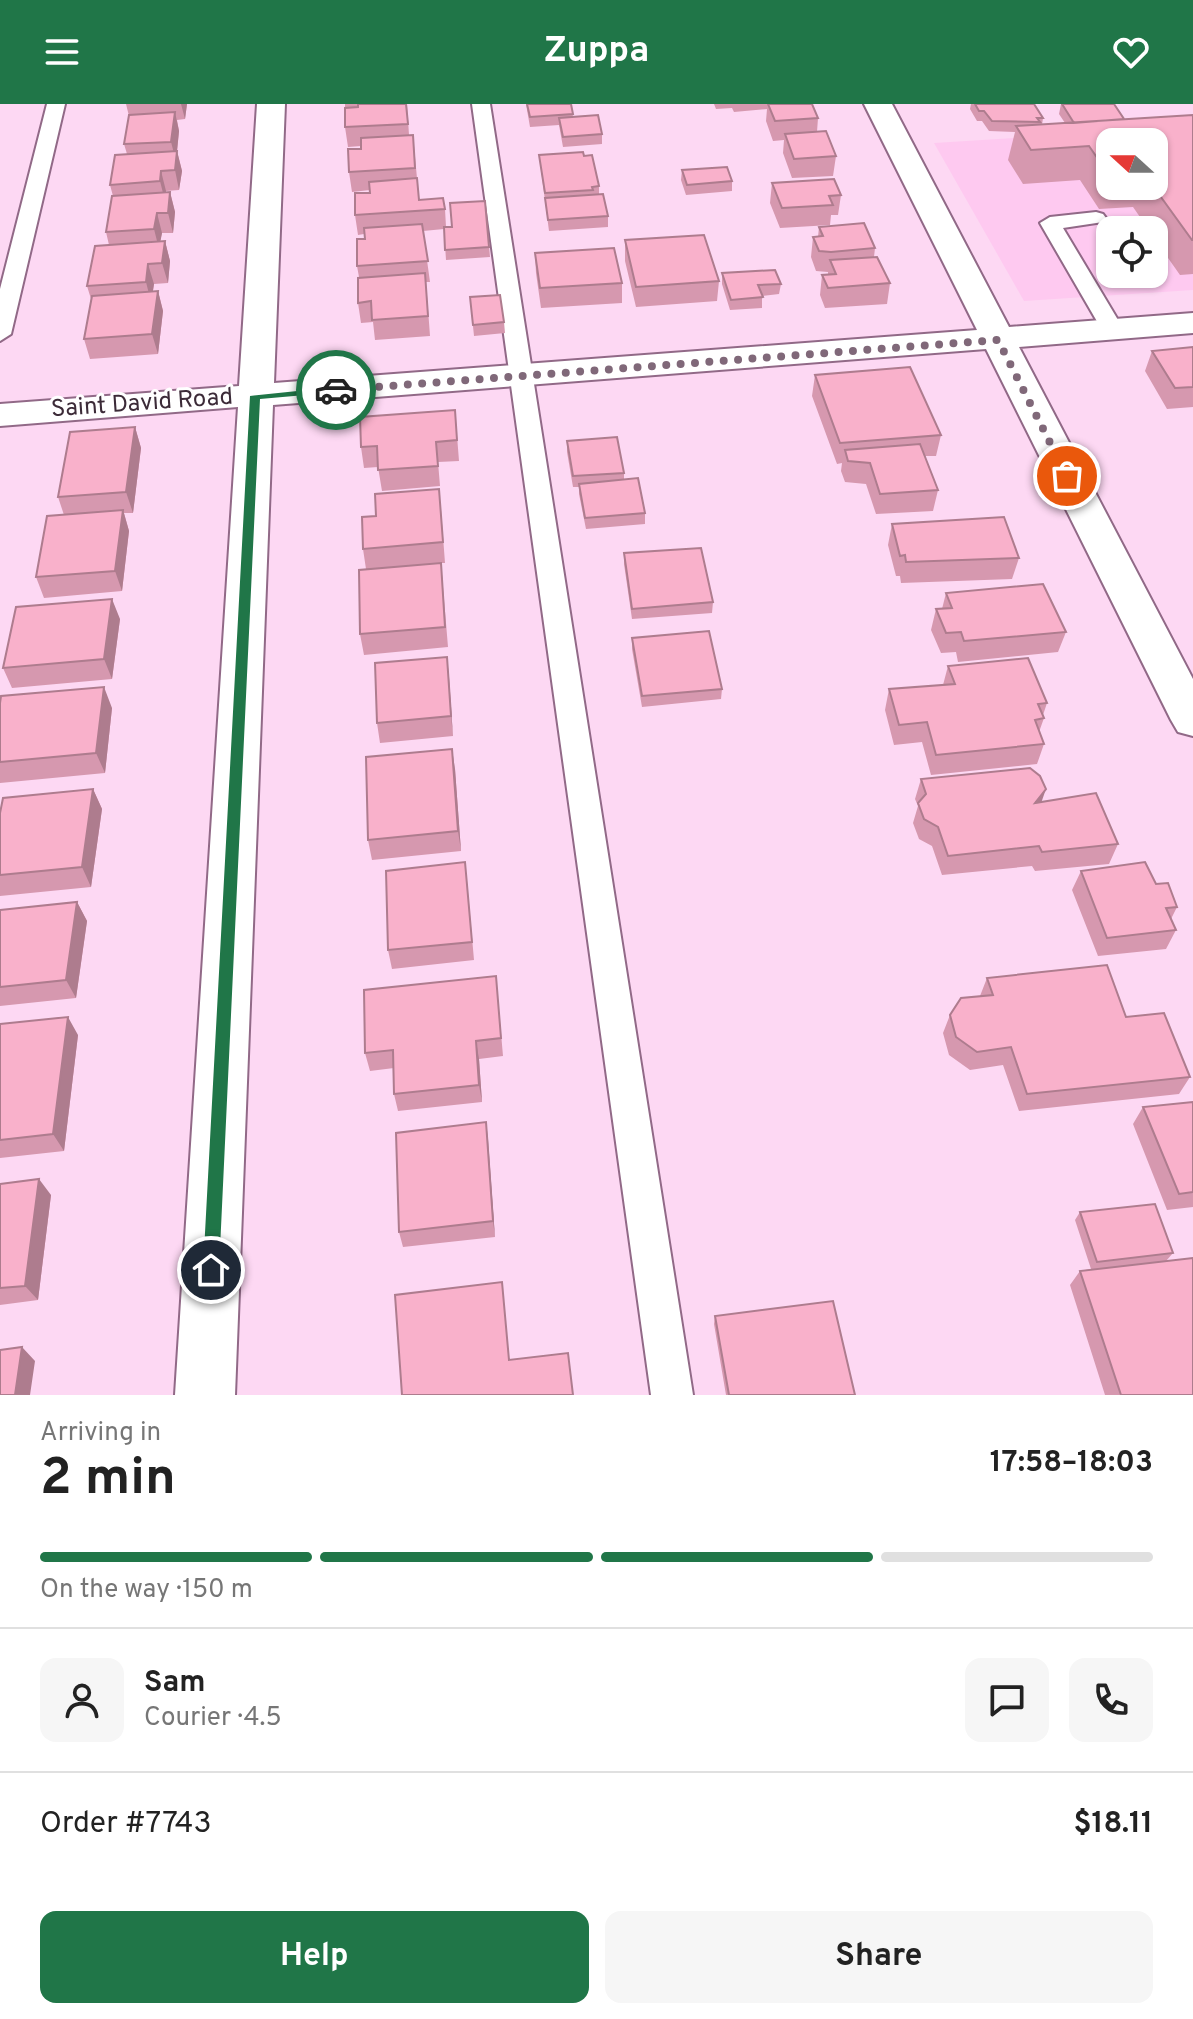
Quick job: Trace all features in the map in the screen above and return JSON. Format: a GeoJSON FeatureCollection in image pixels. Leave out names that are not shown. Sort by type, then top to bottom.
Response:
{"type":"FeatureCollection","features":[{"type":"Feature","properties":{"kind":"street"},"geometry":{"type":"LineString","coordinates":[[205,1395],[271,104]]}},
{"type":"Feature","properties":{"kind":"street"},"geometry":{"type":"LineString","coordinates":[[878,104],[1193,720]]}},
{"type":"Feature","properties":{"kind":"street","name":"Saint David Road"},"geometry":{"type":"LineString","coordinates":[[0,415],[1193,323]]}},
{"type":"Feature","properties":{"kind":"lane"},"geometry":{"type":"LineString","coordinates":[[0,334],[56,104]]}},
{"type":"Feature","properties":{"kind":"lane"},"geometry":{"type":"LineString","coordinates":[[481,104],[672,1395]]}},
{"type":"Feature","properties":{"kind":"lane"},"geometry":{"type":"LineString","coordinates":[[1096,218],[1050,223],[1113,330]]}},
{"type":"Feature","properties":{"kind":"shaded area"},"geometry":{"type":"Polygon","coordinates":[[[1193,127],[1193,290],[1024,301],[934,143],[1096,133],[1096,200],[1168,200],[1168,129],[1193,127]]]}},
{"type":"Feature","properties":{"kind":"building"},"geometry":{"type":"Polygon","coordinates":[[[358,104],[406,104],[408,124],[345,127],[345,108],[358,107],[358,104]]]}},
{"type":"Feature","properties":{"kind":"building"},"geometry":{"type":"Polygon","coordinates":[[[527,104],[571,104],[573,114],[530,117],[527,104]]]}},
{"type":"Feature","properties":{"kind":"building"},"geometry":{"type":"Polygon","coordinates":[[[768,104],[812,104],[818,118],[775,121],[768,104]]]}},
{"type":"Feature","properties":{"kind":"building"},"geometry":{"type":"Polygon","coordinates":[[[975,104],[1034,104],[1043,118],[1037,118],[1040,122],[992,121],[975,104]]]}},
{"type":"Feature","properties":{"kind":"building"},"geometry":{"type":"Polygon","coordinates":[[[1062,104],[1114,104],[1124,119],[1074,123],[1062,104]]]}},
{"type":"Feature","properties":{"kind":"building"},"geometry":{"type":"Polygon","coordinates":[[[175,112],[171,142],[124,144],[129,115],[175,112]]]}},
{"type":"Feature","properties":{"kind":"building"},"geometry":{"type":"Polygon","coordinates":[[[598,115],[602,134],[563,137],[559,118],[598,115]]]}},
{"type":"Feature","properties":{"kind":"building"},"geometry":{"type":"Polygon","coordinates":[[[1193,115],[1193,240],[1163,200],[1168,200],[1168,128],[1096,128],[1096,156],[1089,146],[1031,150],[1016,126],[1193,115]]]}},
{"type":"Feature","properties":{"kind":"building"},"geometry":{"type":"Polygon","coordinates":[[[826,131],[836,156],[794,159],[785,134],[826,131]]]}},
{"type":"Feature","properties":{"kind":"building"},"geometry":{"type":"Polygon","coordinates":[[[413,135],[415,168],[349,172],[348,149],[361,149],[361,138],[413,135]]]}},
{"type":"Feature","properties":{"kind":"building"},"geometry":{"type":"Polygon","coordinates":[[[177,151],[175,170],[161,171],[160,181],[110,185],[115,155],[177,151]]]}},
{"type":"Feature","properties":{"kind":"building"},"geometry":{"type":"Polygon","coordinates":[[[583,152],[584,156],[592,155],[599,186],[592,187],[593,190],[545,193],[539,155],[583,152]]]}},
{"type":"Feature","properties":{"kind":"building"},"geometry":{"type":"Polygon","coordinates":[[[727,167],[732,181],[687,185],[682,170],[727,167]]]}},
{"type":"Feature","properties":{"kind":"building"},"geometry":{"type":"Polygon","coordinates":[[[417,178],[419,200],[443,198],[445,209],[355,215],[355,193],[370,193],[369,182],[417,178]]]}},
{"type":"Feature","properties":{"kind":"building"},"geometry":{"type":"Polygon","coordinates":[[[834,179],[841,195],[829,196],[833,205],[782,208],[772,183],[834,179]]]}},
{"type":"Feature","properties":{"kind":"building"},"geometry":{"type":"Polygon","coordinates":[[[170,192],[168,213],[157,213],[154,229],[106,232],[112,196],[170,192]]]}},
{"type":"Feature","properties":{"kind":"building"},"geometry":{"type":"Polygon","coordinates":[[[603,194],[608,216],[548,220],[545,198],[603,194]]]}},
{"type":"Feature","properties":{"kind":"building"},"geometry":{"type":"Polygon","coordinates":[[[485,201],[489,247],[445,250],[444,227],[452,227],[450,203],[485,201]]]}},
{"type":"Feature","properties":{"kind":"building"},"geometry":{"type":"Polygon","coordinates":[[[864,223],[875,248],[819,251],[813,237],[823,236],[819,227],[864,223]]]}},
{"type":"Feature","properties":{"kind":"building"},"geometry":{"type":"Polygon","coordinates":[[[422,224],[428,261],[357,266],[357,239],[365,239],[364,228],[422,224]]]}},
{"type":"Feature","properties":{"kind":"building"},"geometry":{"type":"Polygon","coordinates":[[[704,235],[719,281],[636,287],[625,240],[704,235]]]}},
{"type":"Feature","properties":{"kind":"building"},"geometry":{"type":"Polygon","coordinates":[[[165,241],[162,263],[148,264],[146,282],[87,286],[95,246],[165,241]]]}},
{"type":"Feature","properties":{"kind":"building"},"geometry":{"type":"Polygon","coordinates":[[[614,248],[622,283],[540,288],[535,253],[614,248]]]}},
{"type":"Feature","properties":{"kind":"building"},"geometry":{"type":"Polygon","coordinates":[[[877,257],[890,283],[828,288],[822,275],[836,274],[830,260],[877,257]]]}},
{"type":"Feature","properties":{"kind":"building"},"geometry":{"type":"Polygon","coordinates":[[[775,270],[781,284],[758,285],[763,297],[731,300],[722,273],[775,270]]]}},
{"type":"Feature","properties":{"kind":"building"},"geometry":{"type":"Polygon","coordinates":[[[425,273],[428,316],[372,320],[371,301],[358,303],[358,278],[425,273]]]}},
{"type":"Feature","properties":{"kind":"building"},"geometry":{"type":"Polygon","coordinates":[[[158,291],[152,334],[84,339],[92,296],[158,291]]]}},
{"type":"Feature","properties":{"kind":"building"},"geometry":{"type":"Polygon","coordinates":[[[500,295],[504,322],[473,325],[470,297],[500,295]]]}},
{"type":"Feature","properties":{"kind":"building"},"geometry":{"type":"Polygon","coordinates":[[[1193,347],[1193,387],[1175,388],[1152,351],[1193,347]]]}},
{"type":"Feature","properties":{"kind":"building"},"geometry":{"type":"Polygon","coordinates":[[[910,367],[941,435],[840,443],[815,375],[910,367]]]}},
{"type":"Feature","properties":{"kind":"building"},"geometry":{"type":"Polygon","coordinates":[[[455,410],[457,440],[436,442],[438,466],[378,470],[377,446],[361,447],[360,417],[455,410]]]}},
{"type":"Feature","properties":{"kind":"building"},"geometry":{"type":"Polygon","coordinates":[[[135,427],[126,492],[58,497],[70,432],[135,427]]]}},
{"type":"Feature","properties":{"kind":"building"},"geometry":{"type":"Polygon","coordinates":[[[617,437],[624,473],[573,476],[567,441],[617,437]]]}},
{"type":"Feature","properties":{"kind":"building"},"geometry":{"type":"Polygon","coordinates":[[[920,444],[938,490],[880,494],[870,463],[848,461],[845,450],[920,444]]]}},
{"type":"Feature","properties":{"kind":"building"},"geometry":{"type":"Polygon","coordinates":[[[638,478],[645,513],[585,518],[579,484],[638,478]]]}},
{"type":"Feature","properties":{"kind":"building"},"geometry":{"type":"Polygon","coordinates":[[[439,489],[443,542],[363,549],[362,517],[376,516],[375,494],[439,489]]]}},
{"type":"Feature","properties":{"kind":"building"},"geometry":{"type":"Polygon","coordinates":[[[123,510],[115,571],[36,577],[47,516],[123,510]]]}},
{"type":"Feature","properties":{"kind":"building"},"geometry":{"type":"Polygon","coordinates":[[[1004,517],[1019,558],[906,562],[905,555],[900,556],[892,524],[1004,517]]]}},
{"type":"Feature","properties":{"kind":"building"},"geometry":{"type":"Polygon","coordinates":[[[701,548],[713,602],[632,609],[624,553],[701,548]]]}},
{"type":"Feature","properties":{"kind":"building"},"geometry":{"type":"Polygon","coordinates":[[[441,563],[445,627],[360,634],[359,570],[441,563]]]}},
{"type":"Feature","properties":{"kind":"building"},"geometry":{"type":"Polygon","coordinates":[[[1043,584],[1066,632],[964,641],[961,632],[946,633],[936,609],[952,608],[946,593],[1043,584]]]}},
{"type":"Feature","properties":{"kind":"building"},"geometry":{"type":"Polygon","coordinates":[[[112,599],[104,659],[3,668],[16,607],[112,599]]]}},
{"type":"Feature","properties":{"kind":"building"},"geometry":{"type":"Polygon","coordinates":[[[709,631],[722,689],[642,696],[632,638],[709,631]]]}},
{"type":"Feature","properties":{"kind":"building"},"geometry":{"type":"Polygon","coordinates":[[[447,657],[451,716],[377,723],[375,663],[447,657]]]}},
{"type":"Feature","properties":{"kind":"building"},"geometry":{"type":"Polygon","coordinates":[[[1028,658],[1047,703],[1038,704],[1044,718],[1035,720],[1044,744],[936,755],[927,722],[899,725],[889,689],[955,684],[948,666],[1028,658]]]}},
{"type":"Feature","properties":{"kind":"building"},"geometry":{"type":"Polygon","coordinates":[[[104,687],[96,753],[0,762],[1,696],[104,687]]]}},
{"type":"Feature","properties":{"kind":"building"},"geometry":{"type":"Polygon","coordinates":[[[452,749],[458,831],[368,840],[366,757],[452,749]]]}},
{"type":"Feature","properties":{"kind":"building"},"geometry":{"type":"Polygon","coordinates":[[[1030,768],[1040,776],[1046,789],[1035,803],[1096,793],[1118,844],[1042,852],[1039,846],[948,856],[938,827],[924,819],[918,803],[926,794],[921,779],[1030,768]]]}},
{"type":"Feature","properties":{"kind":"building"},"geometry":{"type":"Polygon","coordinates":[[[93,789],[82,867],[0,875],[0,813],[3,798],[93,789]]]}},
{"type":"Feature","properties":{"kind":"building"},"geometry":{"type":"Polygon","coordinates":[[[465,862],[472,942],[388,950],[386,871],[465,862]]]}},
{"type":"Feature","properties":{"kind":"building"},"geometry":{"type":"Polygon","coordinates":[[[1145,862],[1156,884],[1168,883],[1177,907],[1166,908],[1176,930],[1107,938],[1081,871],[1145,862]]]}},
{"type":"Feature","properties":{"kind":"building"},"geometry":{"type":"Polygon","coordinates":[[[77,902],[66,980],[0,987],[0,910],[77,902]]]}},
{"type":"Feature","properties":{"kind":"building"},"geometry":{"type":"Polygon","coordinates":[[[1107,965],[1126,1017],[1164,1013],[1190,1077],[1027,1094],[1011,1047],[977,1052],[956,1037],[950,1015],[961,998],[993,995],[987,978],[1107,965]]]}},
{"type":"Feature","properties":{"kind":"building"},"geometry":{"type":"Polygon","coordinates":[[[496,976],[501,1038],[476,1041],[479,1085],[394,1094],[393,1050],[365,1053],[364,990],[496,976]]]}},
{"type":"Feature","properties":{"kind":"building"},"geometry":{"type":"Polygon","coordinates":[[[68,1017],[53,1134],[0,1140],[0,1024],[68,1017]]]}},
{"type":"Feature","properties":{"kind":"building"},"geometry":{"type":"Polygon","coordinates":[[[1193,1102],[1193,1192],[1179,1194],[1143,1107],[1193,1102]]]}},
{"type":"Feature","properties":{"kind":"building"},"geometry":{"type":"Polygon","coordinates":[[[486,1122],[493,1221],[399,1232],[396,1133],[486,1122]]]}},
{"type":"Feature","properties":{"kind":"building"},"geometry":{"type":"Polygon","coordinates":[[[39,1179],[25,1286],[0,1288],[0,1184],[39,1179]]]}},
{"type":"Feature","properties":{"kind":"building"},"geometry":{"type":"Polygon","coordinates":[[[1155,1204],[1173,1253],[1097,1262],[1080,1212],[1155,1204]]]}},
{"type":"Feature","properties":{"kind":"building"},"geometry":{"type":"Polygon","coordinates":[[[1193,1258],[1193,1395],[1121,1395],[1080,1271],[1193,1258]]]}},
{"type":"Feature","properties":{"kind":"building"},"geometry":{"type":"Polygon","coordinates":[[[502,1282],[509,1360],[568,1353],[573,1395],[402,1395],[395,1295],[502,1282]]]}},
{"type":"Feature","properties":{"kind":"building"},"geometry":{"type":"Polygon","coordinates":[[[833,1301],[855,1395],[729,1395],[715,1316],[833,1301]]]}},
{"type":"Feature","properties":{"kind":"building"},"geometry":{"type":"Polygon","coordinates":[[[22,1347],[15,1395],[0,1395],[0,1350],[22,1347]]]}},
{"type":"Feature","properties":{"kind":"way so far"},"geometry":{"type":"LineString","coordinates":[[336,390],[998,340],[1067,476]]}},
{"type":"Feature","properties":{"kind":"route"},"geometry":{"type":"LineString","coordinates":[[211,1270],[255,396],[336,390]]}}]}
